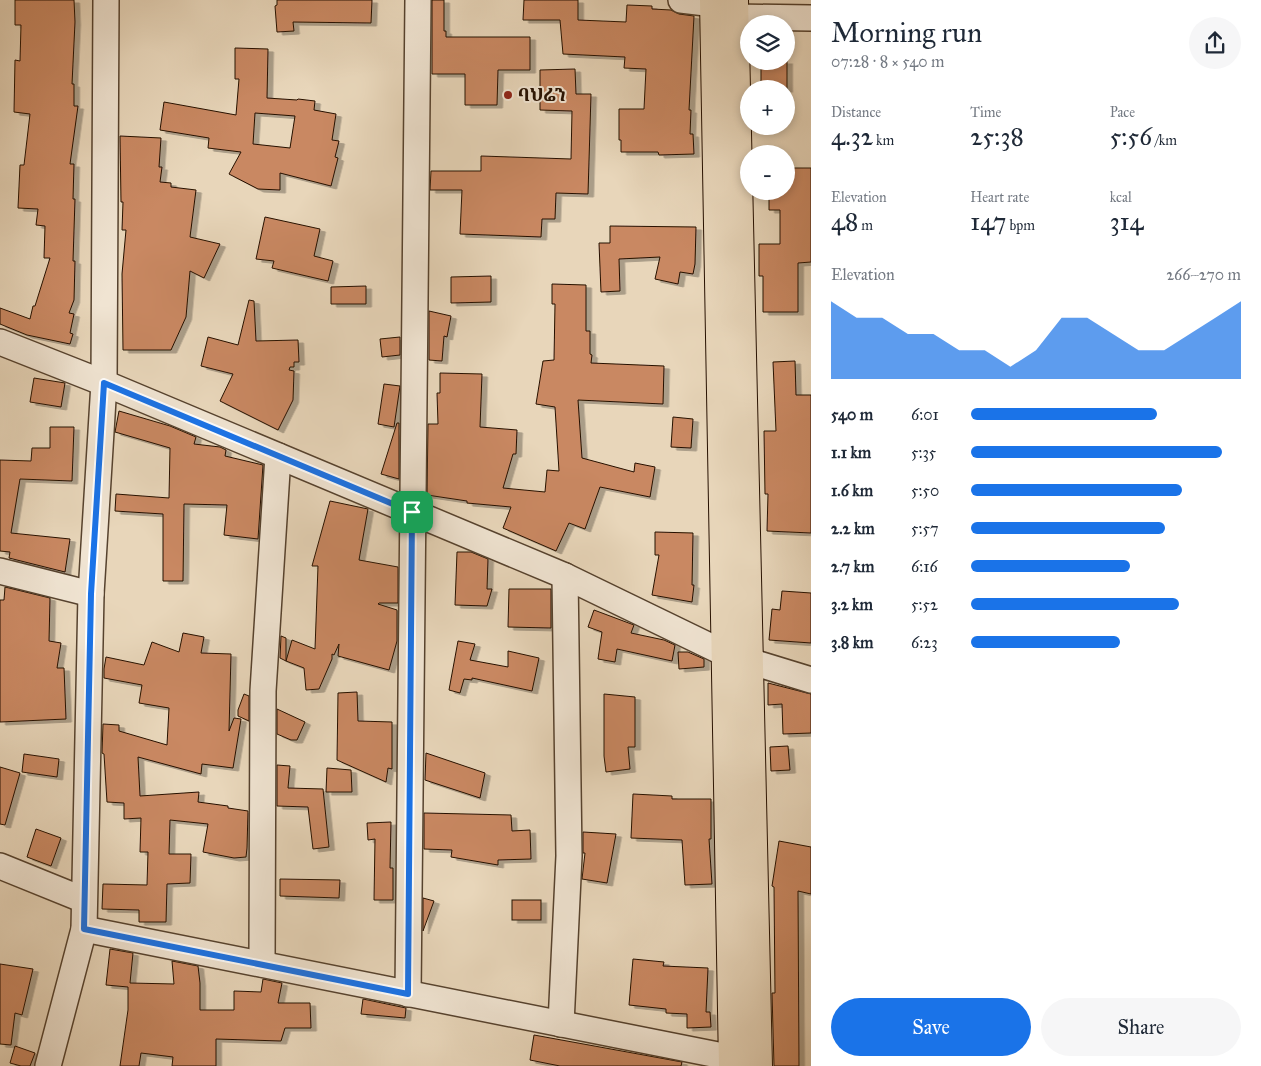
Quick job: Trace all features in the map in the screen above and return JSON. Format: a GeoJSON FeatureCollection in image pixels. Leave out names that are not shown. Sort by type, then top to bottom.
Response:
{"type":"FeatureCollection","features":[{"type":"Feature","properties":{"kind":"main road"},"geometry":{"type":"LineString","coordinates":[[724,5],[737,658],[741,1063]]}},
{"type":"Feature","properties":{"kind":"street"},"geometry":{"type":"LineString","coordinates":[[48,1066],[84,929],[91,594],[104,383],[106,0]]}},
{"type":"Feature","properties":{"kind":"street"},"geometry":{"type":"LineString","coordinates":[[408,994],[418,0]]}},
{"type":"Feature","properties":{"kind":"street"},"geometry":{"type":"LineString","coordinates":[[681,0],[811,18]]}},
{"type":"Feature","properties":{"kind":"street"},"geometry":{"type":"LineString","coordinates":[[0,342],[104,383],[565,576],[737,658],[811,680]]}},
{"type":"Feature","properties":{"kind":"street"},"geometry":{"type":"LineString","coordinates":[[262,964],[263,691],[278,456]]}},
{"type":"Feature","properties":{"kind":"street"},"geometry":{"type":"LineString","coordinates":[[0,571],[91,594]]}},
{"type":"Feature","properties":{"kind":"street"},"geometry":{"type":"LineString","coordinates":[[561,1024],[569,856],[565,576]]}},
{"type":"Feature","properties":{"kind":"street"},"geometry":{"type":"LineString","coordinates":[[0,866],[84,900]]}},
{"type":"Feature","properties":{"kind":"street"},"geometry":{"type":"LineString","coordinates":[[84,929],[561,1024],[741,1063]]}},
{"type":"Feature","properties":{"kind":"building"},"geometry":{"type":"Polygon","coordinates":[[[15,0],[74,0],[75,22],[72,84],[74,84],[74,106],[78,106],[70,164],[74,164],[73,261],[75,261],[74,300],[69,313],[74,314],[70,333],[73,334],[70,344],[27,335],[0,324],[0,308],[30,319],[50,258],[44,258],[45,226],[36,225],[38,209],[18,208],[20,165],[24,165],[30,114],[14,112],[15,60],[20,61],[21,25],[15,25],[15,0]]]}},
{"type":"Feature","properties":{"kind":"building"},"geometry":{"type":"Polygon","coordinates":[[[277,0],[372,0],[371,23],[293,22],[294,31],[277,32],[275,6],[277,5],[277,0]]]}},
{"type":"Feature","properties":{"kind":"building"},"geometry":{"type":"Polygon","coordinates":[[[432,0],[444,0],[444,31],[446,31],[446,37],[530,37],[530,70],[498,70],[497,105],[465,105],[465,74],[432,74],[432,0]]]}},
{"type":"Feature","properties":{"kind":"building"},"geometry":{"type":"Polygon","coordinates":[[[524,0],[578,0],[578,20],[626,22],[627,5],[652,6],[652,9],[671,10],[679,14],[694,16],[689,110],[691,110],[690,134],[693,134],[694,154],[659,155],[658,152],[621,152],[619,109],[644,109],[646,69],[624,68],[625,57],[563,54],[560,20],[523,20],[524,0]]]}},
{"type":"Feature","properties":{"kind":"building"},"geometry":{"type":"Polygon","coordinates":[[[235,48],[268,49],[267,98],[315,101],[314,110],[336,114],[332,140],[339,141],[335,157],[338,158],[331,186],[280,173],[280,190],[258,189],[229,174],[241,152],[208,148],[209,138],[160,130],[164,102],[236,115],[239,79],[235,79],[235,48]],[[255,113],[253,144],[290,148],[295,116],[255,113]]]}},
{"type":"Feature","properties":{"kind":"building"},"geometry":{"type":"Polygon","coordinates":[[[575,69],[576,94],[591,94],[588,194],[556,193],[555,219],[542,219],[541,237],[460,234],[462,190],[430,190],[431,171],[481,171],[481,156],[571,159],[572,111],[540,110],[540,70],[575,69]]]}},
{"type":"Feature","properties":{"kind":"building"},"geometry":{"type":"Polygon","coordinates":[[[761,70],[787,70],[787,80],[761,80],[761,70]]]}},
{"type":"Feature","properties":{"kind":"building"},"geometry":{"type":"Polygon","coordinates":[[[120,136],[161,138],[159,167],[162,167],[160,182],[171,183],[171,187],[196,190],[190,237],[220,244],[204,278],[190,271],[186,317],[171,350],[123,350],[122,274],[126,230],[122,230],[123,202],[121,202],[120,136]]]}},
{"type":"Feature","properties":{"kind":"building"},"geometry":{"type":"Polygon","coordinates":[[[795,168],[811,168],[811,262],[798,263],[798,312],[763,312],[763,276],[759,276],[759,244],[780,244],[780,210],[769,210],[769,200],[795,200],[795,168]]]}},
{"type":"Feature","properties":{"kind":"building"},"geometry":{"type":"Polygon","coordinates":[[[265,217],[320,229],[314,256],[333,261],[328,281],[272,268],[274,261],[256,259],[265,217]]]}},
{"type":"Feature","properties":{"kind":"building"},"geometry":{"type":"Polygon","coordinates":[[[610,226],[696,227],[693,274],[680,272],[678,284],[655,279],[660,257],[619,259],[620,291],[601,292],[599,243],[610,243],[610,226]]]}},
{"type":"Feature","properties":{"kind":"building"},"geometry":{"type":"Polygon","coordinates":[[[491,276],[491,302],[451,303],[451,277],[491,276]]]}},
{"type":"Feature","properties":{"kind":"building"},"geometry":{"type":"Polygon","coordinates":[[[552,284],[586,285],[586,331],[590,331],[591,363],[664,366],[663,404],[578,400],[582,458],[634,472],[635,463],[655,467],[650,497],[600,487],[585,529],[569,523],[556,551],[503,528],[511,507],[467,503],[467,501],[427,495],[428,424],[438,424],[437,393],[440,393],[440,373],[482,374],[480,427],[517,430],[516,454],[513,454],[503,488],[545,492],[547,470],[559,471],[555,407],[536,404],[543,361],[554,360],[555,304],[552,304],[552,284]]]}},
{"type":"Feature","properties":{"kind":"building"},"geometry":{"type":"Polygon","coordinates":[[[366,286],[366,304],[331,304],[331,287],[366,286]]]}},
{"type":"Feature","properties":{"kind":"building"},"geometry":{"type":"Polygon","coordinates":[[[249,300],[254,301],[256,341],[298,340],[299,362],[294,362],[294,367],[290,367],[289,370],[294,371],[293,400],[278,430],[220,401],[233,374],[201,366],[208,337],[238,345],[249,300]]]}},
{"type":"Feature","properties":{"kind":"building"},"geometry":{"type":"Polygon","coordinates":[[[429,311],[451,316],[447,337],[444,336],[442,361],[429,360],[429,311]]]}},
{"type":"Feature","properties":{"kind":"building"},"geometry":{"type":"Polygon","coordinates":[[[400,337],[400,355],[382,357],[380,339],[400,337]]]}},
{"type":"Feature","properties":{"kind":"building"},"geometry":{"type":"Polygon","coordinates":[[[795,361],[796,395],[811,395],[811,533],[767,531],[768,494],[765,494],[764,431],[776,431],[773,362],[795,361]]]}},
{"type":"Feature","properties":{"kind":"building"},"geometry":{"type":"Polygon","coordinates":[[[34,378],[65,383],[61,407],[30,402],[34,378]]]}},
{"type":"Feature","properties":{"kind":"building"},"geometry":{"type":"Polygon","coordinates":[[[384,384],[400,386],[394,427],[378,424],[384,384]]]}},
{"type":"Feature","properties":{"kind":"building"},"geometry":{"type":"Polygon","coordinates":[[[119,411],[170,426],[196,437],[194,444],[220,447],[226,450],[225,456],[263,465],[258,539],[224,535],[227,505],[184,504],[183,581],[163,581],[163,514],[115,511],[116,494],[169,498],[170,448],[115,432],[119,411]]]}},
{"type":"Feature","properties":{"kind":"building"},"geometry":{"type":"Polygon","coordinates":[[[673,417],[693,419],[691,448],[671,447],[673,417]]]}},
{"type":"Feature","properties":{"kind":"building"},"geometry":{"type":"Polygon","coordinates":[[[397,423],[399,423],[399,479],[381,474],[397,423]]]}},
{"type":"Feature","properties":{"kind":"building"},"geometry":{"type":"Polygon","coordinates":[[[50,427],[74,427],[72,481],[20,479],[11,533],[70,539],[65,572],[9,558],[10,552],[0,551],[0,460],[31,461],[32,448],[50,448],[50,427]]]}},
{"type":"Feature","properties":{"kind":"building"},"geometry":{"type":"Polygon","coordinates":[[[330,501],[368,509],[359,560],[398,567],[398,603],[378,604],[397,610],[397,641],[389,670],[338,656],[339,644],[334,655],[332,654],[332,659],[319,689],[306,690],[304,668],[286,661],[292,640],[315,649],[318,566],[312,566],[330,501]]]}},
{"type":"Feature","properties":{"kind":"building"},"geometry":{"type":"Polygon","coordinates":[[[655,532],[693,533],[692,585],[694,585],[692,602],[652,595],[659,555],[655,555],[655,532]]]}},
{"type":"Feature","properties":{"kind":"building"},"geometry":{"type":"Polygon","coordinates":[[[457,552],[471,552],[488,559],[487,589],[492,589],[487,606],[455,605],[457,552]]]}},
{"type":"Feature","properties":{"kind":"building"},"geometry":{"type":"Polygon","coordinates":[[[5,587],[50,598],[49,641],[61,643],[57,668],[64,668],[66,719],[0,722],[0,600],[4,600],[5,587]]]}},
{"type":"Feature","properties":{"kind":"building"},"geometry":{"type":"Polygon","coordinates":[[[509,589],[551,589],[551,628],[508,627],[509,589]]]}},
{"type":"Feature","properties":{"kind":"building"},"geometry":{"type":"Polygon","coordinates":[[[782,591],[811,593],[811,643],[769,640],[772,609],[780,610],[782,591]]]}},
{"type":"Feature","properties":{"kind":"building"},"geometry":{"type":"Polygon","coordinates":[[[594,610],[634,625],[631,633],[664,640],[675,645],[672,661],[617,649],[615,662],[598,659],[602,632],[588,627],[594,610]]]}},
{"type":"Feature","properties":{"kind":"building"},"geometry":{"type":"Polygon","coordinates":[[[183,633],[204,637],[201,653],[231,654],[229,731],[234,718],[241,719],[233,768],[202,764],[201,774],[138,757],[140,796],[199,792],[198,802],[248,811],[246,857],[234,858],[203,852],[208,824],[170,820],[169,854],[191,854],[190,883],[167,884],[166,922],[139,922],[139,910],[102,909],[103,884],[147,885],[148,852],[140,852],[141,818],[124,819],[124,803],[107,802],[104,754],[102,753],[103,724],[119,725],[119,731],[167,745],[169,708],[139,703],[142,685],[104,678],[104,669],[106,657],[144,665],[152,642],[179,652],[183,633]]]}},
{"type":"Feature","properties":{"kind":"building"},"geometry":{"type":"Polygon","coordinates":[[[281,636],[286,638],[286,661],[280,658],[281,636]]]}},
{"type":"Feature","properties":{"kind":"building"},"geometry":{"type":"Polygon","coordinates":[[[458,641],[475,644],[470,660],[508,667],[508,651],[539,658],[532,691],[472,678],[472,680],[464,679],[460,693],[449,690],[458,641]]]}},
{"type":"Feature","properties":{"kind":"building"},"geometry":{"type":"Polygon","coordinates":[[[678,652],[688,652],[704,659],[704,667],[679,669],[678,652]]]}},
{"type":"Feature","properties":{"kind":"building"},"geometry":{"type":"Polygon","coordinates":[[[768,683],[811,694],[811,733],[783,734],[782,704],[768,705],[768,683]]]}},
{"type":"Feature","properties":{"kind":"building"},"geometry":{"type":"Polygon","coordinates":[[[357,692],[358,721],[392,722],[392,769],[388,768],[386,782],[337,760],[338,693],[357,692]]]}},
{"type":"Feature","properties":{"kind":"building"},"geometry":{"type":"Polygon","coordinates":[[[244,694],[249,696],[249,721],[238,716],[238,710],[244,694]]]}},
{"type":"Feature","properties":{"kind":"building"},"geometry":{"type":"Polygon","coordinates":[[[604,694],[635,697],[635,747],[628,747],[630,769],[606,772],[604,756],[604,694]]]}},
{"type":"Feature","properties":{"kind":"building"},"geometry":{"type":"Polygon","coordinates":[[[277,709],[305,722],[297,740],[291,740],[277,734],[277,709]]]}},
{"type":"Feature","properties":{"kind":"building"},"geometry":{"type":"Polygon","coordinates":[[[788,746],[790,770],[771,771],[770,747],[788,746]]]}},
{"type":"Feature","properties":{"kind":"building"},"geometry":{"type":"Polygon","coordinates":[[[426,753],[485,773],[480,798],[425,780],[426,753]]]}},
{"type":"Feature","properties":{"kind":"building"},"geometry":{"type":"Polygon","coordinates":[[[24,754],[59,759],[57,777],[22,772],[24,754]]]}},
{"type":"Feature","properties":{"kind":"building"},"geometry":{"type":"Polygon","coordinates":[[[277,765],[290,766],[288,788],[323,789],[329,847],[313,849],[308,807],[277,806],[277,765]]]}},
{"type":"Feature","properties":{"kind":"building"},"geometry":{"type":"Polygon","coordinates":[[[0,767],[20,773],[5,825],[0,824],[0,767]]]}},
{"type":"Feature","properties":{"kind":"building"},"geometry":{"type":"Polygon","coordinates":[[[327,768],[351,770],[352,792],[326,792],[327,768]]]}},
{"type":"Feature","properties":{"kind":"building"},"geometry":{"type":"Polygon","coordinates":[[[633,794],[672,796],[672,799],[711,799],[711,839],[709,839],[712,884],[685,885],[682,840],[631,838],[633,794]]]}},
{"type":"Feature","properties":{"kind":"building"},"geometry":{"type":"Polygon","coordinates":[[[424,813],[511,815],[512,831],[530,830],[531,859],[498,860],[498,865],[451,857],[452,850],[424,849],[424,813]]]}},
{"type":"Feature","properties":{"kind":"building"},"geometry":{"type":"Polygon","coordinates":[[[391,822],[390,868],[393,868],[393,900],[374,900],[375,839],[368,840],[367,823],[391,822]]]}},
{"type":"Feature","properties":{"kind":"building"},"geometry":{"type":"Polygon","coordinates":[[[36,829],[61,838],[51,866],[27,857],[36,829]]]}},
{"type":"Feature","properties":{"kind":"building"},"geometry":{"type":"Polygon","coordinates":[[[583,832],[616,834],[607,883],[582,879],[585,853],[583,853],[583,832]]]}},
{"type":"Feature","properties":{"kind":"building"},"geometry":{"type":"Polygon","coordinates":[[[779,841],[811,847],[811,894],[798,891],[799,1066],[774,1066],[772,993],[775,993],[774,887],[772,886],[779,841]]]}},
{"type":"Feature","properties":{"kind":"building"},"geometry":{"type":"Polygon","coordinates":[[[280,879],[340,880],[339,898],[280,896],[280,879]]]}},
{"type":"Feature","properties":{"kind":"building"},"geometry":{"type":"Polygon","coordinates":[[[423,898],[434,901],[423,931],[423,898]]]}},
{"type":"Feature","properties":{"kind":"building"},"geometry":{"type":"Polygon","coordinates":[[[512,900],[541,900],[541,920],[512,920],[512,900]]]}},
{"type":"Feature","properties":{"kind":"building"},"geometry":{"type":"Polygon","coordinates":[[[110,949],[133,953],[130,983],[174,984],[172,961],[198,966],[200,1010],[234,1010],[234,991],[261,992],[263,979],[282,983],[278,1003],[310,1003],[311,1028],[285,1028],[281,1041],[216,1039],[216,1066],[172,1066],[173,1057],[141,1053],[139,1066],[120,1066],[128,1010],[128,987],[106,985],[110,949]]]}},
{"type":"Feature","properties":{"kind":"building"},"geometry":{"type":"Polygon","coordinates":[[[633,959],[664,962],[663,966],[708,968],[706,1012],[710,1012],[711,1027],[687,1028],[687,1014],[666,1013],[666,1009],[629,1005],[633,959]]]}},
{"type":"Feature","properties":{"kind":"building"},"geometry":{"type":"Polygon","coordinates":[[[0,964],[33,969],[22,1015],[15,1013],[11,1045],[0,1044],[0,964]]]}},
{"type":"Feature","properties":{"kind":"building"},"geometry":{"type":"Polygon","coordinates":[[[363,999],[406,1008],[405,1018],[361,1014],[363,999]]]}},
{"type":"Feature","properties":{"kind":"building"},"geometry":{"type":"Polygon","coordinates":[[[534,1035],[682,1062],[681,1066],[560,1066],[530,1060],[534,1035]]]}},
{"type":"Feature","properties":{"kind":"building"},"geometry":{"type":"Polygon","coordinates":[[[15,1046],[35,1053],[30,1066],[10,1063],[15,1046]]]}},
{"type":"Feature","properties":{"kind":"place","name":"ባህሬን"},"geometry":{"type":"Point","coordinates":[508,95]}},
{"type":"Feature","properties":{"kind":"route"},"geometry":{"type":"LineString","coordinates":[[104,383],[412,512],[408,994],[84,929],[91,594],[104,383]]}}]}
